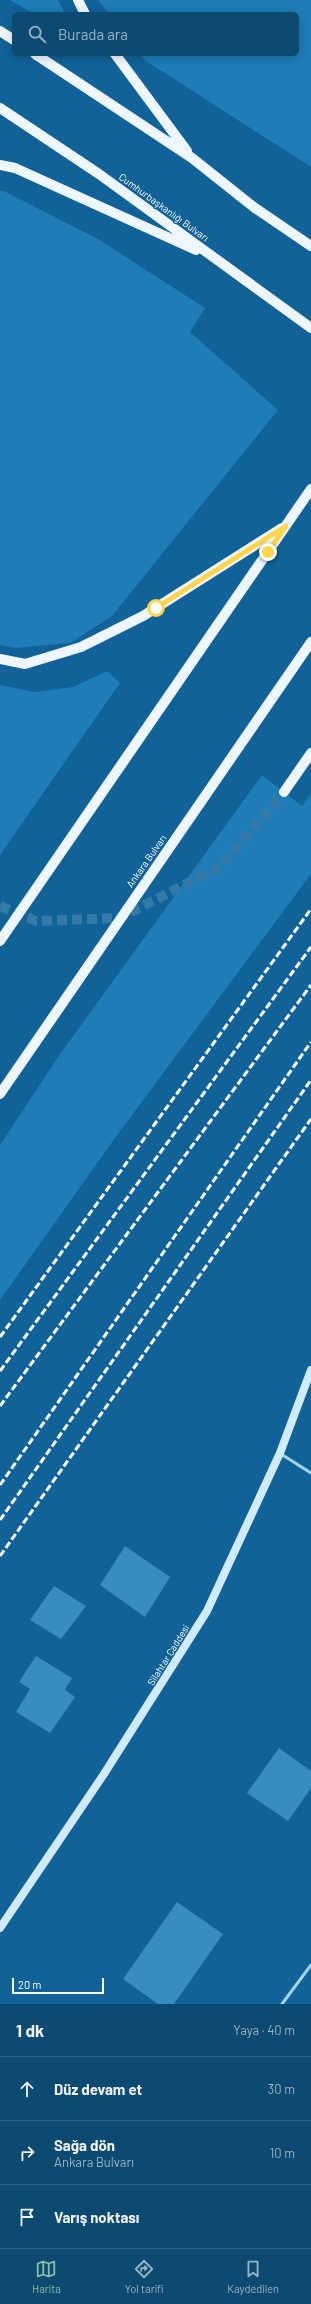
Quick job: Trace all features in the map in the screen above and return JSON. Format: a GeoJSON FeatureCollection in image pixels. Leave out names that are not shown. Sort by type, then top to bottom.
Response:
{"type":"FeatureCollection","features":[{"type":"Feature","properties":{"kind":"main road"},"geometry":{"type":"LineString","coordinates":[[78,0],[84,12]]}},
{"type":"Feature","properties":{"kind":"main road"},"geometry":{"type":"LineString","coordinates":[[0,31],[12,39]]}},
{"type":"Feature","properties":{"kind":"main road"},"geometry":{"type":"LineString","coordinates":[[38,56],[192,158],[255,208],[311,246]]}},
{"type":"Feature","properties":{"kind":"main road"},"geometry":{"type":"LineString","coordinates":[[116,56],[192,158]]}},
{"type":"Feature","properties":{"kind":"main road","name":"Cumhurbaşkanlığı Bulvarı"},"geometry":{"type":"LineString","coordinates":[[0,108],[99,174],[311,328]]}},
{"type":"Feature","properties":{"kind":"main road"},"geometry":{"type":"LineString","coordinates":[[0,165],[15,168],[213,258]]}},
{"type":"Feature","properties":{"kind":"main road"},"geometry":{"type":"LineString","coordinates":[[0,941],[311,489]]}},
{"type":"Feature","properties":{"kind":"main road"},"geometry":{"type":"LineString","coordinates":[[0,659],[25,664],[81,647],[143,616],[286,526]]}},
{"type":"Feature","properties":{"kind":"main road","name":"Ankara Bulvarı"},"geometry":{"type":"LineString","coordinates":[[0,1094],[311,642]]}},
{"type":"Feature","properties":{"kind":"main road"},"geometry":{"type":"LineString","coordinates":[[284,792],[311,753]]}},
{"type":"Feature","properties":{"kind":"main road","name":"Silahtar Caddesi"},"geometry":{"type":"LineString","coordinates":[[0,1928],[104,1774],[207,1611],[280,1453],[311,1370]]}},
{"type":"Feature","properties":{"kind":"lane"},"geometry":{"type":"LineString","coordinates":[[280,1453],[311,1473]]}},
{"type":"Feature","properties":{"kind":"lane"},"geometry":{"type":"LineString","coordinates":[[282,2004],[311,1965]]}},
{"type":"Feature","properties":{"kind":"shaded area"},"geometry":{"type":"Polygon","coordinates":[[[10,0],[58,0],[64,12],[31,12],[10,0]]]}},
{"type":"Feature","properties":{"kind":"shaded area"},"geometry":{"type":"Polygon","coordinates":[[[98,0],[311,0],[311,167],[146,61],[142,56],[299,56],[299,12],[107,12],[98,0]]]}},
{"type":"Feature","properties":{"kind":"shaded area"},"geometry":{"type":"Polygon","coordinates":[[[0,191],[4,191],[98,239],[205,308],[190,332],[278,410],[112,616],[70,643],[16,648],[0,645],[0,191]]]}},
{"type":"Feature","properties":{"kind":"shaded area"},"geometry":{"type":"Polygon","coordinates":[[[107,671],[120,683],[0,855],[0,685],[35,692],[73,687],[107,671]]]}},
{"type":"Feature","properties":{"kind":"shaded area"},"geometry":{"type":"Polygon","coordinates":[[[262,775],[302,806],[311,793],[311,874],[115,1138],[0,1300],[0,1145],[58,1057],[262,775]]]}},
{"type":"Feature","properties":{"kind":"building"},"geometry":{"type":"Polygon","coordinates":[[[125,1546],[170,1577],[145,1617],[100,1585],[125,1546]]]}},
{"type":"Feature","properties":{"kind":"building"},"geometry":{"type":"Polygon","coordinates":[[[54,1586],[86,1606],[61,1639],[30,1620],[54,1586]]]}},
{"type":"Feature","properties":{"kind":"building"},"geometry":{"type":"Polygon","coordinates":[[[36,1656],[72,1678],[65,1690],[75,1697],[50,1733],[16,1712],[30,1689],[19,1682],[36,1656]]]}},
{"type":"Feature","properties":{"kind":"building"},"geometry":{"type":"Polygon","coordinates":[[[279,1748],[311,1771],[311,1788],[288,1821],[247,1793],[279,1748]]]}},
{"type":"Feature","properties":{"kind":"building"},"geometry":{"type":"Polygon","coordinates":[[[177,1902],[223,1934],[174,2004],[158,2004],[123,1979],[177,1902]]]}},
{"type":"Feature","properties":{"kind":"tunnel"},"geometry":{"type":"LineString","coordinates":[[0,906],[36,921],[119,918],[220,867],[284,792]]}},
{"type":"Feature","properties":{"kind":"railway"},"geometry":{"type":"LineString","coordinates":[[0,1337],[311,909]]}},
{"type":"Feature","properties":{"kind":"railway"},"geometry":{"type":"LineString","coordinates":[[0,1371],[311,947]]}},
{"type":"Feature","properties":{"kind":"railway"},"geometry":{"type":"LineString","coordinates":[[0,1406],[311,985]]}},
{"type":"Feature","properties":{"kind":"railway"},"geometry":{"type":"LineString","coordinates":[[0,1485],[311,1042]]}},
{"type":"Feature","properties":{"kind":"railway"},"geometry":{"type":"LineString","coordinates":[[0,1520],[311,1080]]}},
{"type":"Feature","properties":{"kind":"railway"},"geometry":{"type":"LineString","coordinates":[[0,1556],[311,1119]]}},
{"type":"Feature","properties":{"kind":"route"},"geometry":{"type":"LineString","coordinates":[[156,608],[286,526],[268,552]]}}]}
